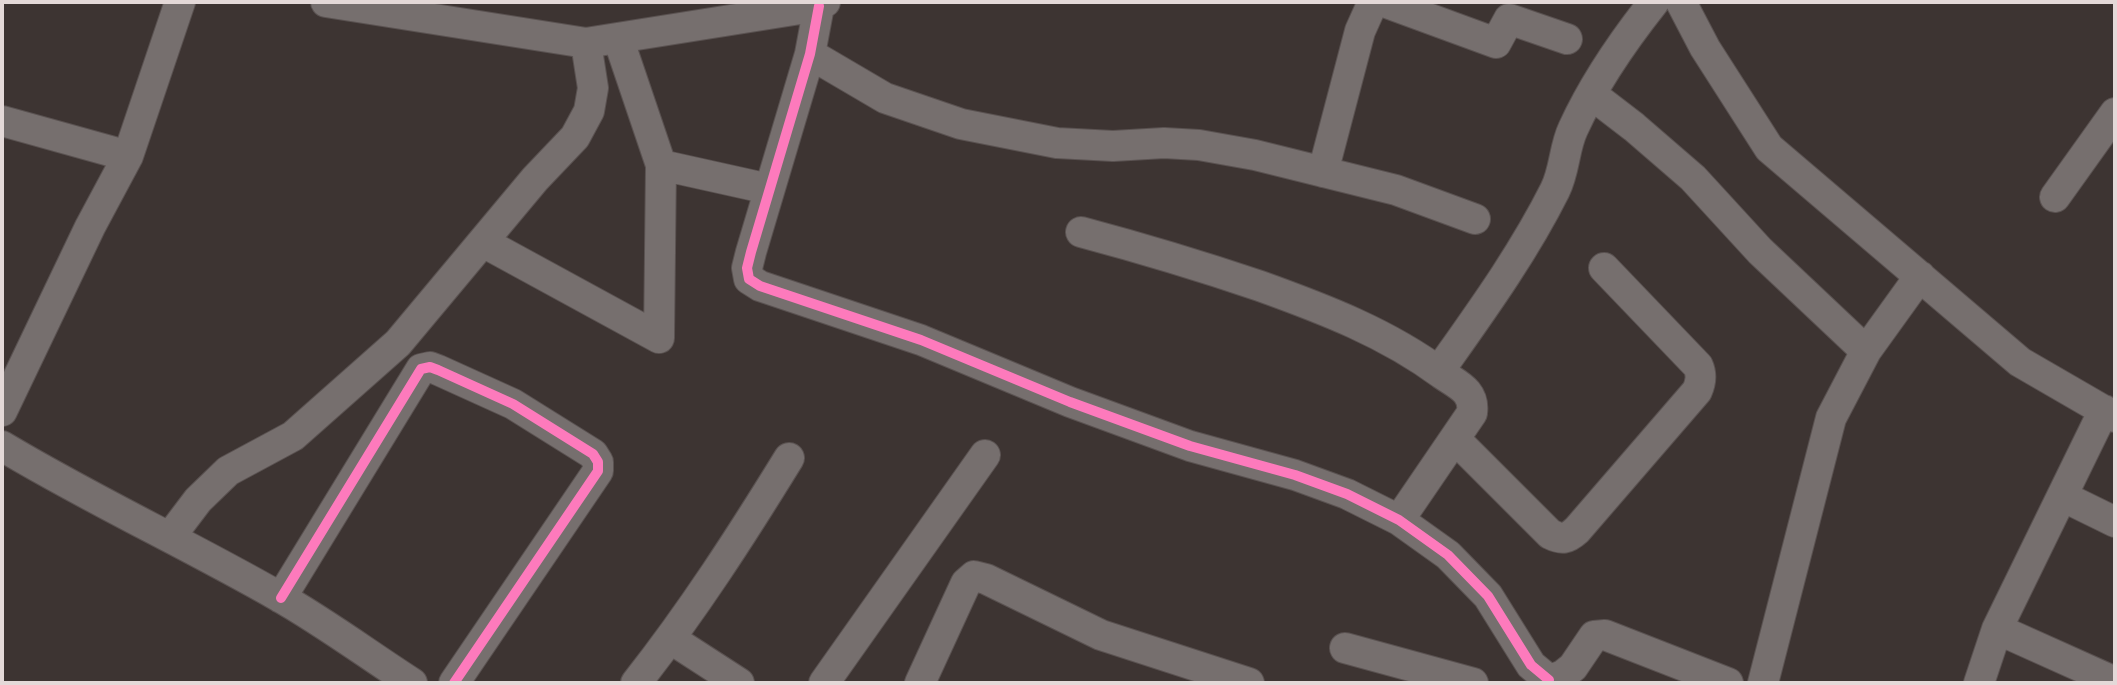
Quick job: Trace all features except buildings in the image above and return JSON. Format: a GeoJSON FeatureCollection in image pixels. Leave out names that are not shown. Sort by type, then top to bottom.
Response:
{"type":"FeatureCollection","features":[{"type":"Feature","properties":{"kind":"street"},"geometry":{"type":"LineString","coordinates":[[2,411],[90,227],[128,156],[180,2]]}},
{"type":"Feature","properties":{"kind":"street"},"geometry":{"type":"LineString","coordinates":[[326,2],[367,4],[586,43],[822,4],[810,54],[747,268],[748,279],[760,286],[921,340],[1070,402],[1190,446],[1295,475],[1347,494],[1399,520],[1448,555],[1488,596],[1531,664],[1546,682],[1573,667],[1594,636],[1605,635],[1728,683]]}},
{"type":"Feature","properties":{"kind":"street"},"geometry":{"type":"LineString","coordinates":[[1323,172],[1360,31],[1373,2]]}},
{"type":"Feature","properties":{"kind":"street"},"geometry":{"type":"LineString","coordinates":[[1384,2],[1496,43],[1509,19],[1567,39]]}},
{"type":"Feature","properties":{"kind":"street"},"geometry":{"type":"LineString","coordinates":[[1439,371],[1492,294],[1556,189],[1565,165],[1572,131],[1591,94],[1616,53],[1654,2]]}},
{"type":"Feature","properties":{"kind":"street"},"geometry":{"type":"LineString","coordinates":[[1681,2],[1705,48],[1769,148],[2020,362],[2109,413],[2062,496],[1997,629],[1979,683]]}},
{"type":"Feature","properties":{"kind":"street"},"geometry":{"type":"LineString","coordinates":[[483,242],[659,338],[662,165],[618,38]]}},
{"type":"Feature","properties":{"kind":"street"},"geometry":{"type":"LineString","coordinates":[[170,537],[198,500],[228,471],[293,436],[398,343],[535,179],[575,137],[589,111],[593,88],[586,43]]}},
{"type":"Feature","properties":{"kind":"street"},"geometry":{"type":"LineString","coordinates":[[810,54],[885,98],[961,124],[1057,142],[1113,146],[1164,143],[1199,145],[1255,155],[1396,190],[1475,219]]}},
{"type":"Feature","properties":{"kind":"street"},"geometry":{"type":"LineString","coordinates":[[1591,94],[1693,178],[1760,251],[1866,351]]}},
{"type":"Feature","properties":{"kind":"street"},"geometry":{"type":"LineString","coordinates":[[2055,197],[2115,113]]}},
{"type":"Feature","properties":{"kind":"street"},"geometry":{"type":"LineString","coordinates":[[2,121],[128,156]]}},
{"type":"Feature","properties":{"kind":"street"},"geometry":{"type":"LineString","coordinates":[[662,165],[769,189]]}},
{"type":"Feature","properties":{"kind":"street"},"geometry":{"type":"LineString","coordinates":[[1081,232],[1177,258],[1317,306],[1374,332],[1439,371],[1467,392],[1473,402],[1472,413],[1399,520]]}},
{"type":"Feature","properties":{"kind":"street"},"geometry":{"type":"LineString","coordinates":[[1455,439],[1550,534],[1568,538],[1586,520],[1697,391],[1701,373],[1698,366],[1604,268]]}},
{"type":"Feature","properties":{"kind":"street"},"geometry":{"type":"LineString","coordinates":[[1763,683],[1831,418],[1866,351],[1920,276]]}},
{"type":"Feature","properties":{"kind":"street"},"geometry":{"type":"LineString","coordinates":[[281,598],[421,369],[430,367],[438,370],[513,404],[593,454],[598,462],[598,471],[454,683]]}},
{"type":"Feature","properties":{"kind":"street"},"geometry":{"type":"LineString","coordinates":[[2,446],[58,480],[281,598],[412,683]]}},
{"type":"Feature","properties":{"kind":"street"},"geometry":{"type":"LineString","coordinates":[[824,683],[985,454]]}},
{"type":"Feature","properties":{"kind":"street"},"geometry":{"type":"LineString","coordinates":[[636,683],[671,639],[738,541],[789,458]]}},
{"type":"Feature","properties":{"kind":"street"},"geometry":{"type":"LineString","coordinates":[[2062,496],[2115,522]]}},
{"type":"Feature","properties":{"kind":"street"},"geometry":{"type":"LineString","coordinates":[[920,683],[965,583],[974,576],[986,579],[1101,635],[1249,683]]}},
{"type":"Feature","properties":{"kind":"street"},"geometry":{"type":"LineString","coordinates":[[1997,629],[2115,682]]}},
{"type":"Feature","properties":{"kind":"street"},"geometry":{"type":"LineString","coordinates":[[671,639],[739,683]]}},
{"type":"Feature","properties":{"kind":"street"},"geometry":{"type":"LineString","coordinates":[[1345,648],[1473,683]]}},
{"type":"Feature","properties":{"kind":"cycle path"},"geometry":{"type":"LineString","coordinates":[[819,6],[810,54],[751,252],[747,268],[749,279],[760,286],[921,340],[1070,402],[1190,446],[1295,475],[1347,494],[1399,520],[1448,555],[1488,596],[1531,665],[1549,680]]}},
{"type":"Feature","properties":{"kind":"cycle path"},"geometry":{"type":"LineString","coordinates":[[281,598],[421,369],[430,367],[438,370],[513,404],[593,454],[598,462],[598,471],[454,683]]}}]}
